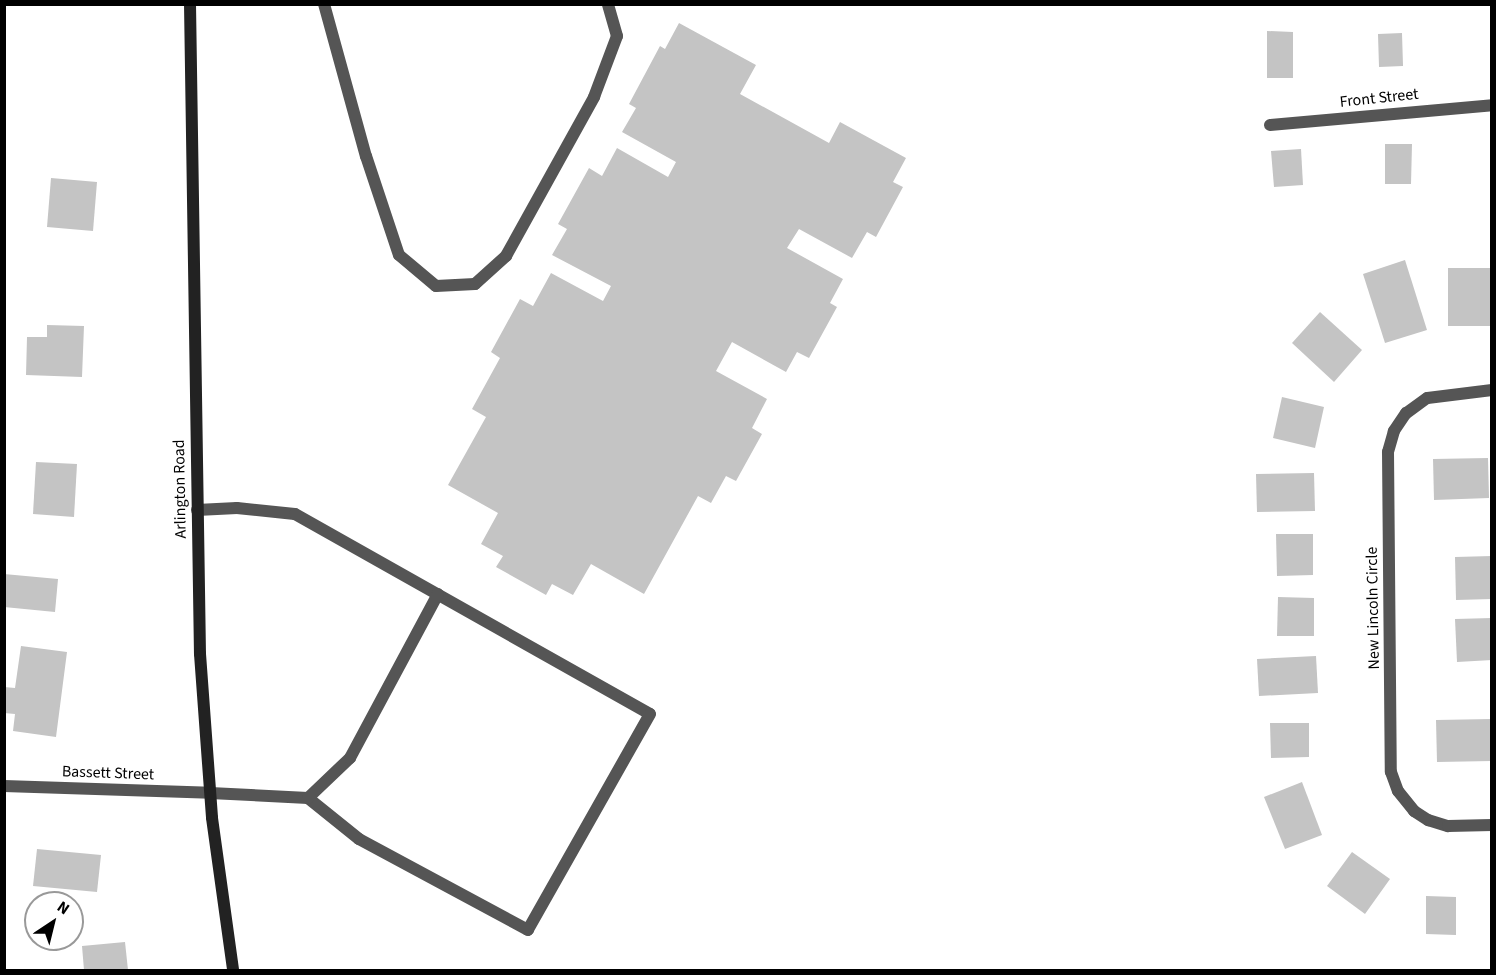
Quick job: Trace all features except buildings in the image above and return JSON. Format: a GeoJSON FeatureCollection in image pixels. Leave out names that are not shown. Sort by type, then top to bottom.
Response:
{"type":"FeatureCollection","features":[{"type":"Feature","properties":{"kind":"main road","name":"Arlington Road"},"geometry":{"type":"LineString","coordinates":[[190,4],[200,654],[210,793],[233,970]]}},
{"type":"Feature","properties":{"kind":"street"},"geometry":{"type":"LineString","coordinates":[[324,4],[366,156],[399,255],[436,286],[476,284],[506,256],[594,97],[617,36],[609,4]]}},
{"type":"Feature","properties":{"kind":"street","name":"Front Street"},"geometry":{"type":"LineString","coordinates":[[1270,125],[1491,105]]}},
{"type":"Feature","properties":{"kind":"street","name":"New Lincoln Circle"},"geometry":{"type":"LineString","coordinates":[[1491,390],[1444,393],[1427,399],[1406,413],[1394,431],[1388,464],[1391,772],[1398,791],[1414,811],[1428,820],[1448,826],[1491,825]]}},
{"type":"Feature","properties":{"kind":"street"},"geometry":{"type":"LineString","coordinates":[[197,510],[264,509],[295,514],[438,594],[650,714],[528,930],[358,839],[308,798],[350,758],[438,594]]}},
{"type":"Feature","properties":{"kind":"street","name":"Bassett Street"},"geometry":{"type":"LineString","coordinates":[[4,786],[308,798]]}}]}
